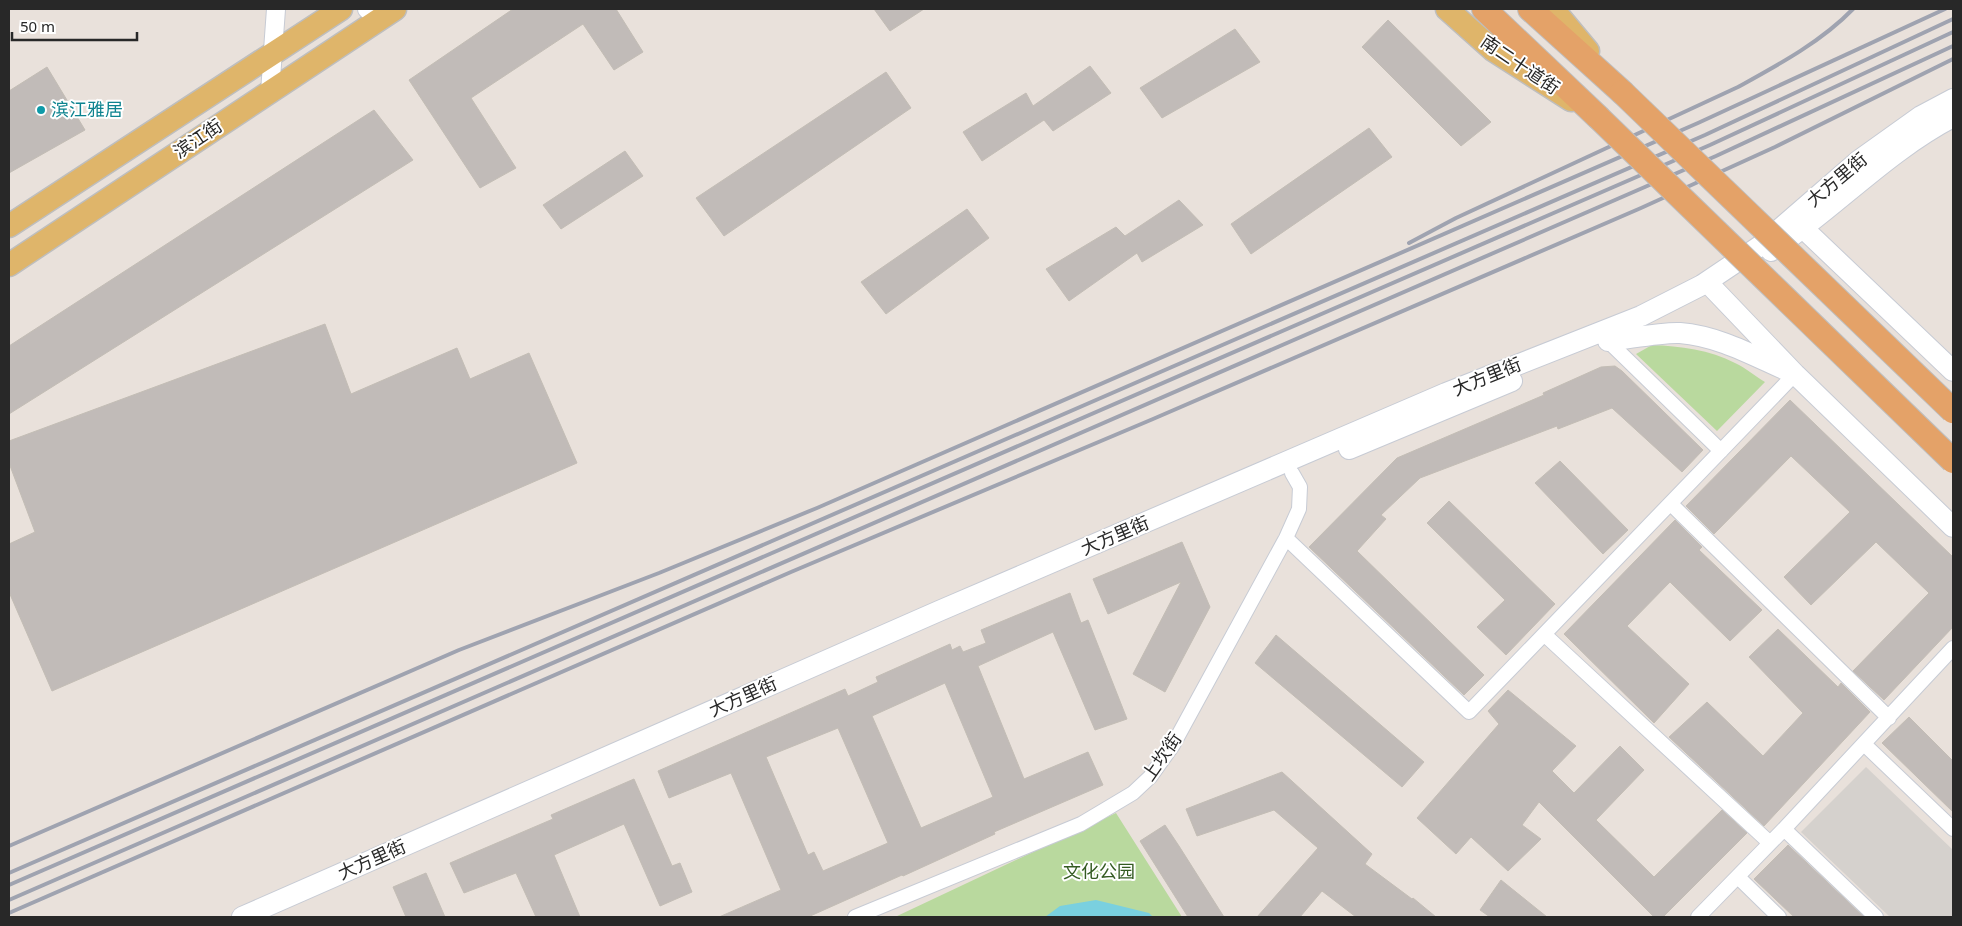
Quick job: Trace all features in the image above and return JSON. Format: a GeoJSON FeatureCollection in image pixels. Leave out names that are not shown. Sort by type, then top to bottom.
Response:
{"type":"FeatureCollection","features":[{"type":"Feature","properties":{"kind":"highway"},"geometry":{"type":"LineString","coordinates":[[1484,9],[1953,461]]}},
{"type":"Feature","properties":{"kind":"highway"},"geometry":{"type":"LineString","coordinates":[[1530,9],[1622,92],[1953,411]]}},
{"type":"Feature","properties":{"kind":"main road","name":"滨江街"},"geometry":{"type":"LineString","coordinates":[[9,226],[341,9]]}},
{"type":"Feature","properties":{"kind":"main road","name":"南二十道街"},"geometry":{"type":"LineString","coordinates":[[1447,9],[1493,50],[1598,117]]}},
{"type":"Feature","properties":{"kind":"main road"},"geometry":{"type":"LineString","coordinates":[[1553,9],[1622,92]]}},
{"type":"Feature","properties":{"kind":"main road","name":"滨江街"},"geometry":{"type":"LineString","coordinates":[[9,265],[270,92],[384,10]]}},
{"type":"Feature","properties":{"kind":"main road","name":"大方里街"},"geometry":{"type":"LineString","coordinates":[[267,917],[1292,473],[1672,313],[1710,286],[1760,246],[1887,139],[1921,116],[1953,99]]}},
{"type":"Feature","properties":{"kind":"main road","name":"大方里街"},"geometry":{"type":"LineString","coordinates":[[242,917],[930,615],[1428,401],[1641,316],[1710,286],[1804,229],[1907,145],[1953,116]]}},
{"type":"Feature","properties":{"kind":"main road"},"geometry":{"type":"LineString","coordinates":[[1804,229],[1953,371]]}},
{"type":"Feature","properties":{"kind":"main road"},"geometry":{"type":"LineString","coordinates":[[1710,286],[1795,374],[1953,527]]}},
{"type":"Feature","properties":{"kind":"main road"},"geometry":{"type":"LineString","coordinates":[[1608,341],[1679,333],[1708,337],[1731,345],[1795,374]]}},
{"type":"Feature","properties":{"kind":"street"},"geometry":{"type":"LineString","coordinates":[[270,92],[276,9]]}},
{"type":"Feature","properties":{"kind":"street"},"geometry":{"type":"LineString","coordinates":[[1608,341],[1721,451]]}},
{"type":"Feature","properties":{"kind":"street"},"geometry":{"type":"LineString","coordinates":[[1286,538],[1469,712],[1795,374]]}},
{"type":"Feature","properties":{"kind":"street","name":"上坎街"},"geometry":{"type":"LineString","coordinates":[[855,917],[1081,824],[1133,793],[1150,777],[1173,745],[1286,538],[1299,509],[1300,487],[1292,473]]}},
{"type":"Feature","properties":{"kind":"street"},"geometry":{"type":"LineString","coordinates":[[1671,504],[1889,718]]}},
{"type":"Feature","properties":{"kind":"street"},"geometry":{"type":"LineString","coordinates":[[1545,634],[1770,843]]}},
{"type":"Feature","properties":{"kind":"street"},"geometry":{"type":"LineString","coordinates":[[1698,917],[1738,878],[1953,648]]}},
{"type":"Feature","properties":{"kind":"street"},"geometry":{"type":"LineString","coordinates":[[1864,744],[1953,829]]}},
{"type":"Feature","properties":{"kind":"street"},"geometry":{"type":"LineString","coordinates":[[1784,829],[1876,917]]}},
{"type":"Feature","properties":{"kind":"street"},"geometry":{"type":"LineString","coordinates":[[1738,878],[1779,917]]}},
{"type":"Feature","properties":{"kind":"green space"},"geometry":{"type":"Polygon","coordinates":[[[1652,345],[1673,346],[1715,355],[1739,365],[1765,382],[1717,431],[1636,354],[1652,345]]]}},
{"type":"Feature","properties":{"kind":"green space","name":"文化公园"},"geometry":{"type":"Polygon","coordinates":[[[1116,813],[1182,917],[895,917],[1116,813]]]}},
{"type":"Feature","properties":{"kind":"shaded area"},"geometry":{"type":"Polygon","coordinates":[[[1866,767],[1953,850],[1953,917],[1890,917],[1801,832],[1866,767]]]}},
{"type":"Feature","properties":{"kind":"water"},"geometry":{"type":"Polygon","coordinates":[[[1096,900],[1149,913],[1153,917],[1045,917],[1060,906],[1096,900]]]}},
{"type":"Feature","properties":{"kind":"building"},"geometry":{"type":"Polygon","coordinates":[[[513,9],[616,9],[643,52],[614,70],[583,24],[471,98],[516,168],[480,188],[409,80],[513,9]]]}},
{"type":"Feature","properties":{"kind":"building"},"geometry":{"type":"Polygon","coordinates":[[[874,9],[924,9],[890,31],[874,9]]]}},
{"type":"Feature","properties":{"kind":"building"},"geometry":{"type":"Polygon","coordinates":[[[1388,20],[1491,122],[1461,146],[1362,47],[1388,20]]]}},
{"type":"Feature","properties":{"kind":"building"},"geometry":{"type":"Polygon","coordinates":[[[1235,29],[1260,62],[1162,118],[1140,88],[1235,29]]]}},
{"type":"Feature","properties":{"kind":"building"},"geometry":{"type":"Polygon","coordinates":[[[1090,66],[1111,93],[1053,131],[1044,120],[982,161],[963,132],[1026,93],[1033,106],[1090,66]]]}},
{"type":"Feature","properties":{"kind":"building","name":"滨江雅居"},"geometry":{"type":"Polygon","coordinates":[[[47,67],[85,130],[9,173],[9,91],[47,67]]]}},
{"type":"Feature","properties":{"kind":"building"},"geometry":{"type":"Polygon","coordinates":[[[886,72],[911,108],[724,236],[696,198],[886,72]]]}},
{"type":"Feature","properties":{"kind":"building"},"geometry":{"type":"Polygon","coordinates":[[[374,110],[413,160],[9,414],[9,346],[374,110]]]}},
{"type":"Feature","properties":{"kind":"building"},"geometry":{"type":"Polygon","coordinates":[[[1369,128],[1392,157],[1251,254],[1231,224],[1369,128]]]}},
{"type":"Feature","properties":{"kind":"building"},"geometry":{"type":"Polygon","coordinates":[[[625,151],[643,176],[561,229],[543,205],[625,151]]]}},
{"type":"Feature","properties":{"kind":"building"},"geometry":{"type":"Polygon","coordinates":[[[1179,200],[1203,225],[1142,262],[1137,253],[1069,301],[1046,269],[1116,227],[1125,236],[1179,200]]]}},
{"type":"Feature","properties":{"kind":"building"},"geometry":{"type":"Polygon","coordinates":[[[967,209],[989,238],[886,314],[861,282],[967,209]]]}},
{"type":"Feature","properties":{"kind":"building"},"geometry":{"type":"Polygon","coordinates":[[[325,324],[351,394],[457,348],[470,379],[529,353],[577,463],[52,691],[9,592],[9,544],[35,532],[9,463],[9,441],[325,324]]]}},
{"type":"Feature","properties":{"kind":"building"},"geometry":{"type":"Polygon","coordinates":[[[1615,366],[1703,450],[1682,472],[1612,408],[1558,429],[1557,426],[1420,478],[1381,515],[1386,519],[1357,551],[1484,675],[1464,695],[1309,547],[1397,458],[1544,395],[1543,393],[1601,367],[1615,366]]]}},
{"type":"Feature","properties":{"kind":"building"},"geometry":{"type":"Polygon","coordinates":[[[1790,400],[1953,557],[1953,627],[1884,700],[1853,671],[1929,593],[1876,542],[1811,605],[1784,577],[1850,512],[1791,456],[1714,534],[1686,506],[1790,400]]]}},
{"type":"Feature","properties":{"kind":"building"},"geometry":{"type":"Polygon","coordinates":[[[1560,461],[1628,530],[1603,554],[1535,483],[1560,461]]]}},
{"type":"Feature","properties":{"kind":"building"},"geometry":{"type":"Polygon","coordinates":[[[1449,501],[1555,604],[1506,655],[1477,627],[1505,600],[1427,523],[1449,501]]]}},
{"type":"Feature","properties":{"kind":"building"},"geometry":{"type":"Polygon","coordinates":[[[1675,520],[1702,547],[1699,550],[1762,610],[1730,641],[1670,582],[1627,626],[1689,684],[1654,723],[1564,634],[1675,520]]]}},
{"type":"Feature","properties":{"kind":"building"},"geometry":{"type":"Polygon","coordinates":[[[1182,542],[1210,607],[1165,692],[1133,674],[1181,582],[1108,614],[1093,579],[1182,542]]]}},
{"type":"Feature","properties":{"kind":"building"},"geometry":{"type":"Polygon","coordinates":[[[1070,593],[1081,623],[1088,620],[1127,719],[1095,730],[1053,632],[978,666],[1024,779],[1088,752],[1103,785],[994,832],[995,834],[808,917],[719,917],[781,890],[731,773],[669,798],[658,771],[845,689],[848,696],[878,682],[876,677],[950,644],[952,650],[960,646],[963,652],[986,643],[981,630],[1070,593]],[[945,683],[872,716],[921,828],[993,797],[945,683]],[[838,728],[766,757],[808,855],[814,852],[823,871],[888,843],[838,728]]]}},
{"type":"Feature","properties":{"kind":"building"},"geometry":{"type":"Polygon","coordinates":[[[1778,629],[1838,687],[1841,683],[1870,712],[1764,826],[1669,737],[1707,702],[1763,756],[1803,713],[1749,657],[1778,629]]]}},
{"type":"Feature","properties":{"kind":"building"},"geometry":{"type":"Polygon","coordinates":[[[1276,635],[1424,762],[1402,787],[1255,663],[1276,635]]]}},
{"type":"Feature","properties":{"kind":"building"},"geometry":{"type":"Polygon","coordinates":[[[1508,690],[1576,746],[1552,771],[1574,793],[1620,746],[1644,770],[1596,820],[1654,877],[1722,810],[1747,833],[1663,917],[1654,917],[1539,802],[1522,825],[1541,839],[1508,871],[1471,837],[1456,854],[1417,818],[1499,724],[1488,711],[1508,690]]]}},
{"type":"Feature","properties":{"kind":"building"},"geometry":{"type":"Polygon","coordinates":[[[1909,717],[1953,761],[1953,812],[1882,743],[1909,717]]]}},
{"type":"Feature","properties":{"kind":"building"},"geometry":{"type":"Polygon","coordinates":[[[1282,772],[1372,854],[1365,864],[1436,917],[1356,917],[1322,891],[1300,917],[1257,917],[1318,848],[1274,810],[1197,836],[1186,809],[1282,772]]]}},
{"type":"Feature","properties":{"kind":"building"},"geometry":{"type":"Polygon","coordinates":[[[634,779],[672,866],[680,863],[692,892],[660,906],[624,824],[554,855],[580,917],[536,917],[516,873],[464,893],[450,863],[553,819],[551,815],[634,779]]]}},
{"type":"Feature","properties":{"kind":"building"},"geometry":{"type":"Polygon","coordinates":[[[1165,825],[1224,917],[1188,917],[1140,841],[1165,825]]]}},
{"type":"Feature","properties":{"kind":"building"},"geometry":{"type":"Polygon","coordinates":[[[1788,845],[1864,917],[1794,917],[1754,879],[1788,845]]]}},
{"type":"Feature","properties":{"kind":"building"},"geometry":{"type":"Polygon","coordinates":[[[426,873],[445,917],[406,917],[393,887],[426,873]]]}},
{"type":"Feature","properties":{"kind":"building"},"geometry":{"type":"Polygon","coordinates":[[[1501,880],[1547,917],[1490,917],[1480,910],[1501,880]]]}},
{"type":"Feature","properties":{"kind":"railway"},"geometry":{"type":"LineString","coordinates":[[1409,243],[1456,218],[1738,87],[1813,42],[1841,21],[1853,9]]}},
{"type":"Feature","properties":{"kind":"railway"},"geometry":{"type":"LineString","coordinates":[[9,846],[459,650],[659,573],[817,508],[1698,123],[1945,9]]}},
{"type":"Feature","properties":{"kind":"railway"},"geometry":{"type":"LineString","coordinates":[[9,873],[1705,135],[1953,19]]}},
{"type":"Feature","properties":{"kind":"railway"},"geometry":{"type":"LineString","coordinates":[[9,885],[1710,145],[1953,32]]}},
{"type":"Feature","properties":{"kind":"railway"},"geometry":{"type":"LineString","coordinates":[[9,900],[1716,156],[1953,46]]}},
{"type":"Feature","properties":{"kind":"railway"},"geometry":{"type":"LineString","coordinates":[[9,913],[791,572],[1153,419],[1641,208],[1775,147],[1953,59]]}},
{"type":"Feature","properties":{"kind":"place","name":"滨江雅居"},"geometry":{"type":"Point","coordinates":[41,110]}}]}
